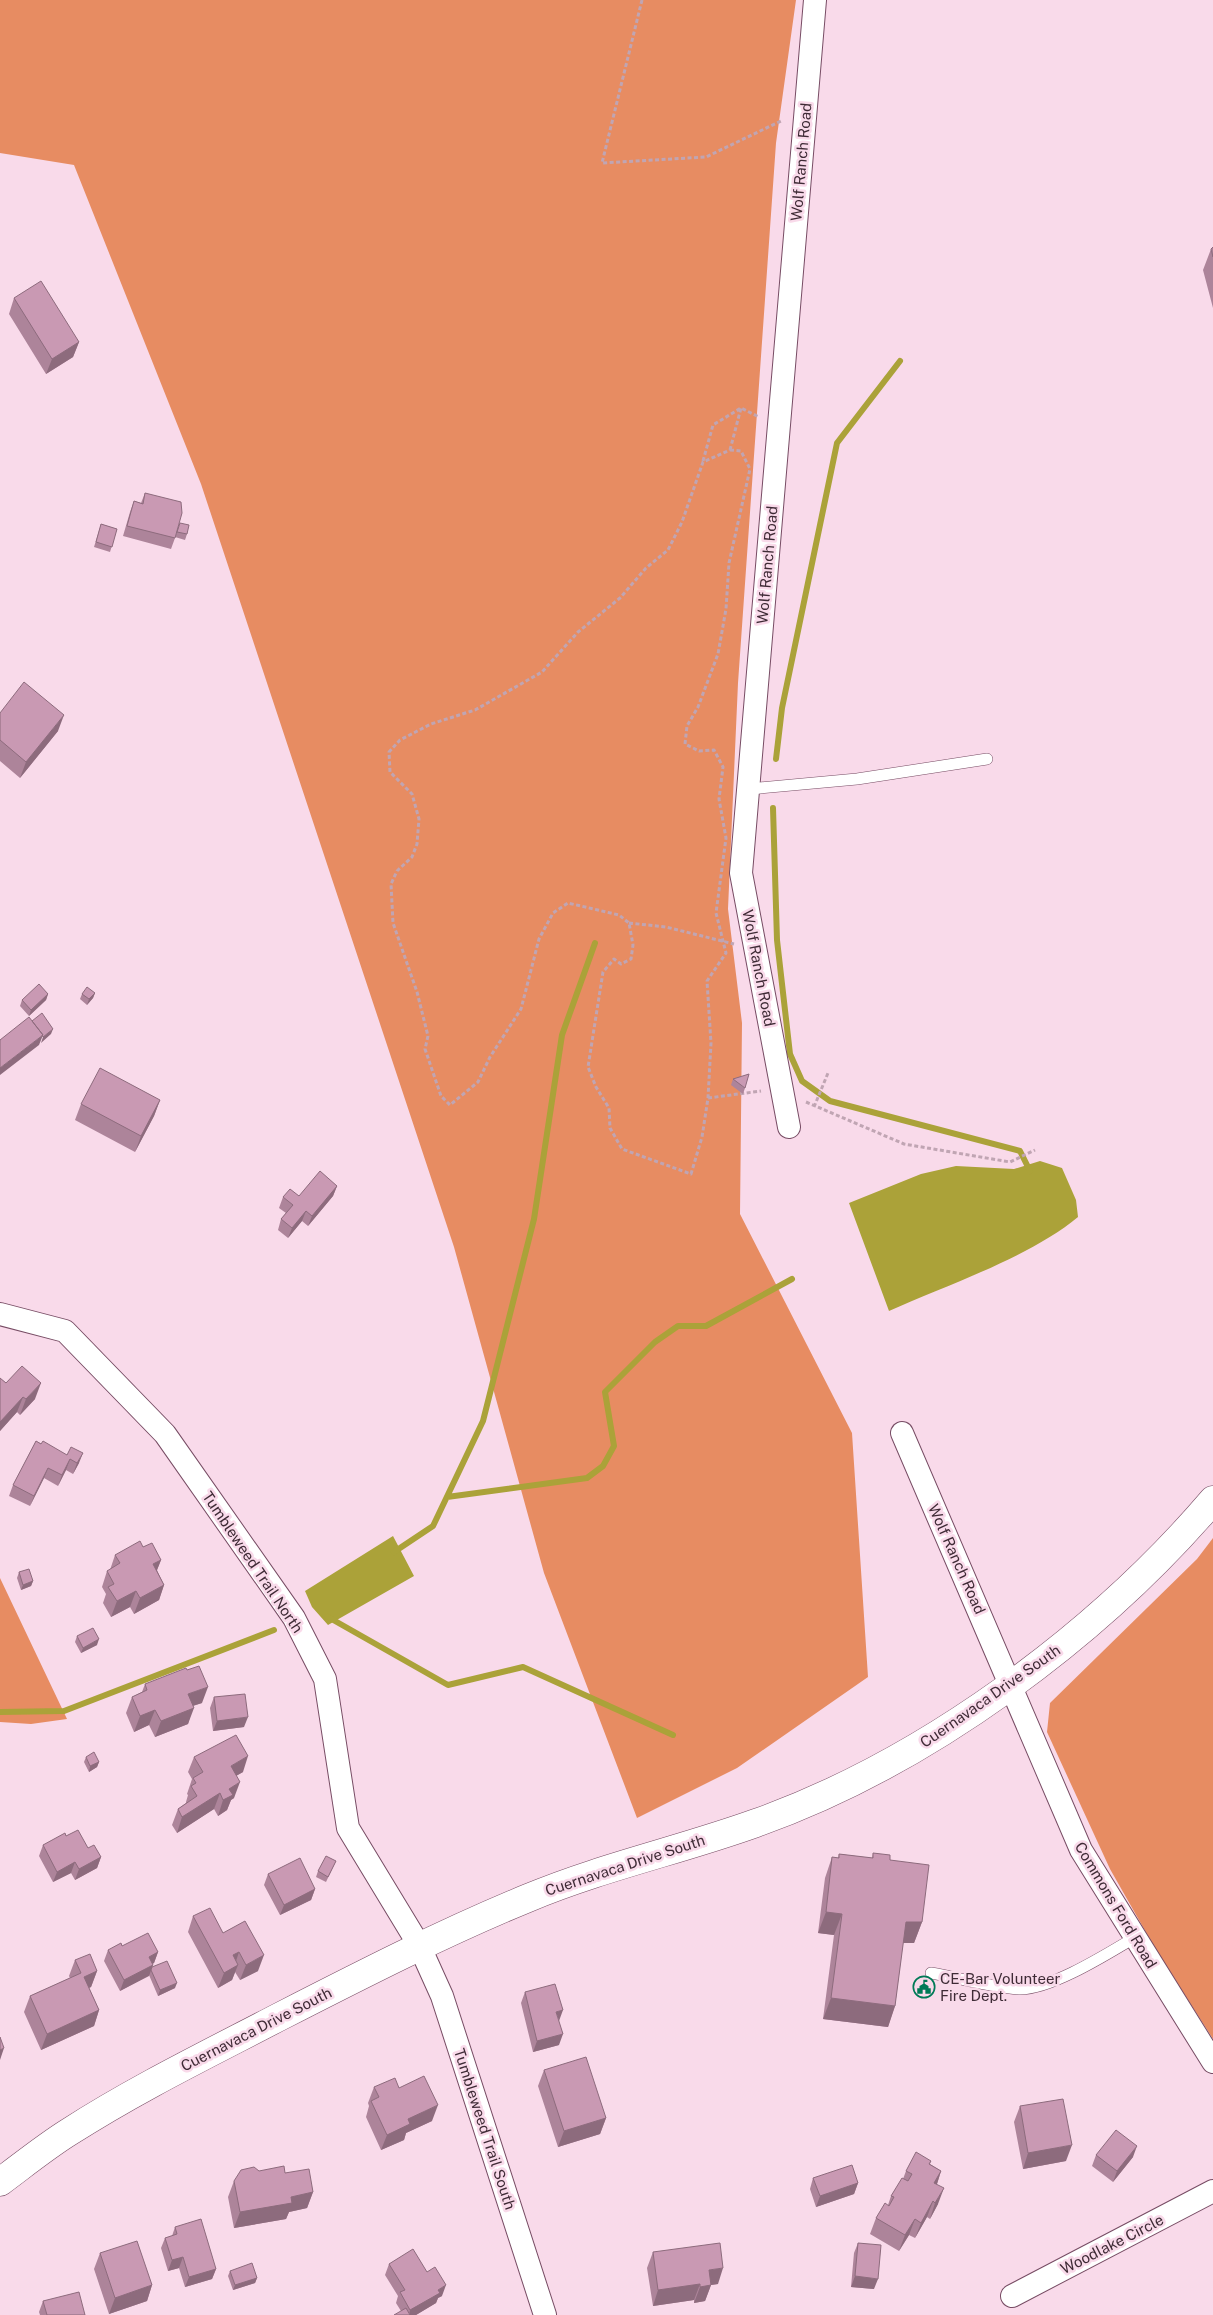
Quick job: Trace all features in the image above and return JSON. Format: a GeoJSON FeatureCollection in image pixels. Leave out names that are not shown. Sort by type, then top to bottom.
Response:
{"type":"FeatureCollection","features":[{"type":"Feature","properties":{"kind":"street","name":"Wolf Ranch Road"},"geometry":{"type":"LineString","coordinates":[[789,1127],[741,874],[815,0]]}},
{"type":"Feature","properties":{"kind":"street","name":"Tumbleweed Trail North"},"geometry":{"type":"LineString","coordinates":[[0,1314],[65,1331],[165,1434],[294,1618],[325,1680],[348,1828],[419,1945]]}},
{"type":"Feature","properties":{"kind":"street","name":"Wolf Ranch Road"},"geometry":{"type":"LineString","coordinates":[[902,1433],[1012,1684]]}},
{"type":"Feature","properties":{"kind":"street","name":"Cuernavaca Drive South"},"geometry":{"type":"LineString","coordinates":[[0,2182],[67,2133],[148,2085],[419,1945],[531,1896],[604,1869],[756,1824],[833,1793],[916,1748],[1012,1684],[1078,1634],[1180,1539],[1213,1500]]}},
{"type":"Feature","properties":{"kind":"street","name":"Commons Ford Road"},"geometry":{"type":"LineString","coordinates":[[1012,1684],[1081,1850],[1134,1938],[1213,2062]]}},
{"type":"Feature","properties":{"kind":"street","name":"Tumbleweed Trail South"},"geometry":{"type":"LineString","coordinates":[[419,1945],[442,1996],[545,2315]]}},
{"type":"Feature","properties":{"kind":"street","name":"Woodlake Circle"},"geometry":{"type":"LineString","coordinates":[[1012,2296],[1213,2191]]}},
{"type":"Feature","properties":{"kind":"lane"},"geometry":{"type":"LineString","coordinates":[[749,789],[857,779],[987,759]]}},
{"type":"Feature","properties":{"kind":"lane"},"geometry":{"type":"LineString","coordinates":[[931,1973],[1020,1989],[1053,1981],[1087,1966],[1134,1938]]}},
{"type":"Feature","properties":{"kind":"path"},"geometry":{"type":"LineString","coordinates":[[642,0],[602,163],[706,156],[805,110]]}},
{"type":"Feature","properties":{"kind":"path"},"geometry":{"type":"LineString","coordinates":[[741,408],[779,426]]}},
{"type":"Feature","properties":{"kind":"path"},"geometry":{"type":"LineString","coordinates":[[730,450],[741,408]]}},
{"type":"Feature","properties":{"kind":"path"},"geometry":{"type":"LineString","coordinates":[[741,408],[713,425],[703,462],[682,522],[668,550],[646,568],[620,598],[578,632],[542,672],[475,710],[430,724],[400,740],[389,752],[390,772],[412,794],[419,819],[417,844],[412,857],[397,870],[391,884],[393,923],[417,992],[428,1036],[424,1049],[441,1096],[450,1105],[478,1082],[490,1057],[521,1009],[539,939],[553,913],[568,904],[619,915],[629,924],[666,928],[755,950]]}},
{"type":"Feature","properties":{"kind":"path"},"geometry":{"type":"LineString","coordinates":[[629,924],[633,945],[631,960],[622,964],[614,959],[602,972],[588,1067],[596,1087],[609,1108],[610,1128],[622,1149],[691,1174],[702,1137],[708,1098],[711,1043],[707,981],[726,953],[716,913],[726,838],[719,799],[723,767],[714,750],[699,751],[686,744],[687,726],[698,707],[718,654],[726,609],[729,563],[750,469],[741,451],[730,450],[703,462]]}},
{"type":"Feature","properties":{"kind":"path"},"geometry":{"type":"LineString","coordinates":[[814,1107],[828,1073]]}},
{"type":"Feature","properties":{"kind":"path"},"geometry":{"type":"LineString","coordinates":[[708,1098],[738,1096],[781,1087],[814,1107],[904,1144],[1010,1162],[1035,1150]]}},
{"type":"Feature","properties":{"kind":"shaded area"},"geometry":{"type":"Polygon","coordinates":[[[0,0],[796,0],[776,143],[738,683],[728,909],[742,1023],[740,1214],[852,1433],[868,1677],[737,1768],[637,1818],[544,1573],[454,1247],[201,484],[74,165],[0,153],[0,0]]]}},
{"type":"Feature","properties":{"kind":"shaded area"},"geometry":{"type":"Polygon","coordinates":[[[1040,1161],[1062,1168],[1076,1200],[1078,1217],[1036,1245],[1012,1257],[889,1311],[849,1203],[921,1174],[956,1166],[1014,1169],[1040,1161]]]}},
{"type":"Feature","properties":{"kind":"shaded area"},"geometry":{"type":"Polygon","coordinates":[[[393,1536],[414,1576],[328,1625],[312,1607],[305,1591],[393,1536]]]}},
{"type":"Feature","properties":{"kind":"shaded area"},"geometry":{"type":"Polygon","coordinates":[[[1213,1538],[1213,2039],[1156,1950],[1110,1869],[1047,1732],[1050,1703],[1197,1559],[1213,1538]]]}},
{"type":"Feature","properties":{"kind":"shaded area"},"geometry":{"type":"Polygon","coordinates":[[[0,1578],[67,1719],[31,1724],[0,1722],[0,1578]]]}},
{"type":"Feature","properties":{"kind":"building"},"geometry":{"type":"Polygon","coordinates":[[[41,281],[79,342],[52,359],[14,298],[41,281]]]}},
{"type":"Feature","properties":{"kind":"building"},"geometry":{"type":"Polygon","coordinates":[[[145,493],[181,502],[182,513],[175,538],[127,526],[134,501],[143,504],[145,493]]]}},
{"type":"Feature","properties":{"kind":"building"},"geometry":{"type":"Polygon","coordinates":[[[180,523],[189,525],[187,534],[177,532],[180,523]]]}},
{"type":"Feature","properties":{"kind":"building"},"geometry":{"type":"Polygon","coordinates":[[[101,524],[117,529],[112,547],[96,542],[101,524]]]}},
{"type":"Feature","properties":{"kind":"building"},"geometry":{"type":"Polygon","coordinates":[[[24,682],[64,715],[26,762],[0,740],[0,713],[24,682]]]}},
{"type":"Feature","properties":{"kind":"building"},"geometry":{"type":"Polygon","coordinates":[[[39,984],[48,994],[31,1010],[22,1000],[39,984]]]}},
{"type":"Feature","properties":{"kind":"building"},"geometry":{"type":"Polygon","coordinates":[[[87,987],[95,993],[89,999],[82,994],[87,987]]]}},
{"type":"Feature","properties":{"kind":"building"},"geometry":{"type":"Polygon","coordinates":[[[42,1013],[53,1029],[43,1037],[32,1021],[42,1013]]]}},
{"type":"Feature","properties":{"kind":"building"},"geometry":{"type":"Polygon","coordinates":[[[29,1017],[43,1035],[0,1068],[0,1040],[29,1017]]]}},
{"type":"Feature","properties":{"kind":"building"},"geometry":{"type":"Polygon","coordinates":[[[100,1068],[160,1100],[141,1136],[81,1104],[100,1068]]]}},
{"type":"Feature","properties":{"kind":"building"},"geometry":{"type":"Polygon","coordinates":[[[749,1074],[745,1088],[733,1079],[749,1074]]]}},
{"type":"Feature","properties":{"kind":"building"},"geometry":{"type":"Polygon","coordinates":[[[320,1171],[337,1186],[312,1216],[306,1211],[292,1228],[281,1219],[293,1205],[283,1197],[290,1189],[299,1196],[320,1171]]]}},
{"type":"Feature","properties":{"kind":"building"},"geometry":{"type":"Polygon","coordinates":[[[22,1366],[41,1383],[26,1399],[23,1397],[0,1422],[0,1378],[6,1383],[22,1366]]]}},
{"type":"Feature","properties":{"kind":"building"},"geometry":{"type":"Polygon","coordinates":[[[36,1441],[41,1444],[43,1441],[67,1455],[71,1447],[83,1453],[77,1463],[70,1459],[62,1475],[48,1468],[34,1496],[13,1485],[36,1441]]]}},
{"type":"Feature","properties":{"kind":"building"},"geometry":{"type":"Polygon","coordinates":[[[140,1541],[143,1547],[152,1543],[161,1560],[153,1564],[164,1585],[140,1598],[136,1591],[117,1601],[108,1587],[114,1584],[107,1571],[120,1563],[115,1555],[140,1541]]]}},
{"type":"Feature","properties":{"kind":"building"},"geometry":{"type":"Polygon","coordinates":[[[29,1569],[33,1581],[23,1585],[19,1572],[29,1569]]]}},
{"type":"Feature","properties":{"kind":"building"},"geometry":{"type":"Polygon","coordinates":[[[93,1628],[99,1639],[83,1648],[77,1636],[93,1628]]]}},
{"type":"Feature","properties":{"kind":"building"},"geometry":{"type":"Polygon","coordinates":[[[199,1666],[208,1687],[188,1694],[194,1708],[161,1721],[155,1710],[140,1716],[132,1697],[147,1690],[145,1684],[186,1668],[187,1670],[199,1666]]]}},
{"type":"Feature","properties":{"kind":"building"},"geometry":{"type":"Polygon","coordinates":[[[245,1694],[248,1717],[217,1721],[214,1697],[245,1694]]]}},
{"type":"Feature","properties":{"kind":"building"},"geometry":{"type":"Polygon","coordinates":[[[236,1735],[248,1756],[231,1766],[240,1782],[229,1789],[233,1795],[223,1800],[220,1793],[182,1817],[178,1809],[197,1796],[191,1786],[196,1783],[193,1778],[203,1772],[194,1757],[236,1735]]]}},
{"type":"Feature","properties":{"kind":"building"},"geometry":{"type":"Polygon","coordinates":[[[94,1752],[99,1762],[90,1766],[86,1757],[94,1752]]]}},
{"type":"Feature","properties":{"kind":"building"},"geometry":{"type":"Polygon","coordinates":[[[78,1830],[88,1848],[94,1845],[101,1857],[79,1869],[75,1862],[57,1872],[43,1845],[65,1833],[66,1836],[78,1830]]]}},
{"type":"Feature","properties":{"kind":"building"},"geometry":{"type":"Polygon","coordinates":[[[873,1853],[890,1855],[890,1860],[929,1865],[922,1922],[906,1922],[895,2006],[831,1998],[842,1914],[826,1912],[832,1857],[839,1858],[839,1854],[873,1858],[873,1853]]]}},
{"type":"Feature","properties":{"kind":"building"},"geometry":{"type":"Polygon","coordinates":[[[326,1856],[336,1861],[328,1877],[318,1871],[326,1856]]]}},
{"type":"Feature","properties":{"kind":"building"},"geometry":{"type":"Polygon","coordinates":[[[300,1858],[315,1889],[284,1905],[268,1874],[300,1858]]]}},
{"type":"Feature","properties":{"kind":"building"},"geometry":{"type":"Polygon","coordinates":[[[210,1908],[223,1933],[245,1921],[264,1955],[246,1965],[239,1952],[233,1955],[238,1965],[224,1973],[193,1916],[210,1908]]]}},
{"type":"Feature","properties":{"kind":"building"},"geometry":{"type":"Polygon","coordinates":[[[148,1933],[158,1952],[149,1957],[153,1965],[124,1980],[108,1950],[121,1943],[122,1946],[148,1933]]]}},
{"type":"Feature","properties":{"kind":"building"},"geometry":{"type":"Polygon","coordinates":[[[90,1954],[97,1971],[84,1977],[99,2010],[47,2034],[30,1996],[81,1973],[75,1960],[90,1954]]]}},
{"type":"Feature","properties":{"kind":"building"},"geometry":{"type":"Polygon","coordinates":[[[167,1961],[177,1983],[160,1990],[151,1970],[152,1967],[167,1961]]]}},
{"type":"Feature","properties":{"kind":"building"},"geometry":{"type":"Polygon","coordinates":[[[555,1984],[563,2010],[556,2012],[563,2034],[537,2041],[525,1992],[555,1984]]]}},
{"type":"Feature","properties":{"kind":"building"},"geometry":{"type":"Polygon","coordinates":[[[0,2037],[4,2048],[0,2050],[0,2037]]]}},
{"type":"Feature","properties":{"kind":"building"},"geometry":{"type":"Polygon","coordinates":[[[586,2057],[606,2118],[564,2131],[544,2070],[586,2057]]]}},
{"type":"Feature","properties":{"kind":"building"},"geometry":{"type":"Polygon","coordinates":[[[424,2076],[438,2105],[408,2119],[410,2124],[387,2135],[371,2101],[379,2097],[374,2087],[395,2078],[399,2088],[424,2076]]]}},
{"type":"Feature","properties":{"kind":"building"},"geometry":{"type":"Polygon","coordinates":[[[1063,2099],[1072,2145],[1028,2153],[1020,2106],[1063,2099]]]}},
{"type":"Feature","properties":{"kind":"building"},"geometry":{"type":"Polygon","coordinates":[[[1116,2130],[1137,2146],[1117,2171],[1096,2155],[1116,2130]]]}},
{"type":"Feature","properties":{"kind":"building"},"geometry":{"type":"Polygon","coordinates":[[[916,2152],[931,2161],[929,2164],[941,2171],[934,2183],[944,2188],[935,2203],[933,2201],[921,2223],[915,2219],[905,2235],[876,2218],[885,2203],[889,2206],[894,2197],[891,2196],[902,2178],[908,2181],[912,2174],[906,2171],[916,2152]]]}},
{"type":"Feature","properties":{"kind":"building"},"geometry":{"type":"Polygon","coordinates":[[[852,2165],[858,2183],[820,2196],[813,2178],[852,2165]]]}},
{"type":"Feature","properties":{"kind":"building"},"geometry":{"type":"Polygon","coordinates":[[[284,2166],[285,2173],[309,2169],[313,2192],[291,2197],[292,2203],[240,2212],[234,2181],[241,2170],[254,2167],[259,2171],[284,2166]]]}},
{"type":"Feature","properties":{"kind":"building"},"geometry":{"type":"Polygon","coordinates":[[[201,2219],[216,2269],[189,2277],[183,2257],[172,2260],[165,2238],[177,2234],[175,2227],[201,2219]]]}},
{"type":"Feature","properties":{"kind":"building"},"geometry":{"type":"Polygon","coordinates":[[[137,2241],[152,2285],[115,2298],[100,2253],[137,2241]]]}},
{"type":"Feature","properties":{"kind":"building"},"geometry":{"type":"Polygon","coordinates":[[[720,2243],[723,2268],[709,2270],[711,2285],[700,2287],[700,2284],[658,2290],[653,2252],[720,2243]]]}},
{"type":"Feature","properties":{"kind":"building"},"geometry":{"type":"Polygon","coordinates":[[[858,2243],[881,2245],[878,2279],[855,2276],[858,2243]]]}},
{"type":"Feature","properties":{"kind":"building"},"geometry":{"type":"Polygon","coordinates":[[[413,2249],[427,2272],[435,2267],[446,2285],[438,2290],[440,2293],[410,2310],[400,2292],[405,2290],[389,2264],[413,2249]]]}},
{"type":"Feature","properties":{"kind":"building"},"geometry":{"type":"Polygon","coordinates":[[[252,2263],[257,2278],[235,2285],[230,2271],[252,2263]]]}},
{"type":"Feature","properties":{"kind":"building"},"geometry":{"type":"Polygon","coordinates":[[[79,2292],[85,2315],[47,2315],[43,2301],[79,2292]]]}},
{"type":"Feature","properties":{"kind":"building"},"geometry":{"type":"Polygon","coordinates":[[[406,2308],[410,2315],[394,2315],[406,2308]]]}},
{"type":"Feature","properties":{"kind":"waterway"},"geometry":{"type":"LineString","coordinates":[[776,759],[782,708],[837,443],[900,361]]}},
{"type":"Feature","properties":{"kind":"waterway"},"geometry":{"type":"LineString","coordinates":[[773,808],[777,940],[790,1054],[802,1081],[830,1101],[1020,1151],[1030,1171]]}},
{"type":"Feature","properties":{"kind":"waterway"},"geometry":{"type":"LineString","coordinates":[[394,1552],[433,1526],[483,1421],[534,1219],[562,1035],[595,943]]}},
{"type":"Feature","properties":{"kind":"waterway"},"geometry":{"type":"LineString","coordinates":[[447,1497],[587,1478],[603,1466],[614,1446],[605,1392],[655,1342],[678,1326],[706,1326],[792,1279]]}},
{"type":"Feature","properties":{"kind":"waterway"},"geometry":{"type":"LineString","coordinates":[[328,1617],[448,1685],[523,1667],[673,1735]]}},
{"type":"Feature","properties":{"kind":"waterway"},"geometry":{"type":"LineString","coordinates":[[0,1712],[64,1711],[274,1630]]}},
{"type":"Feature","properties":{"kind":"place","name":"CE-Bar Volunteer Fire Dept."},"geometry":{"type":"Point","coordinates":[924,1987]}}]}
